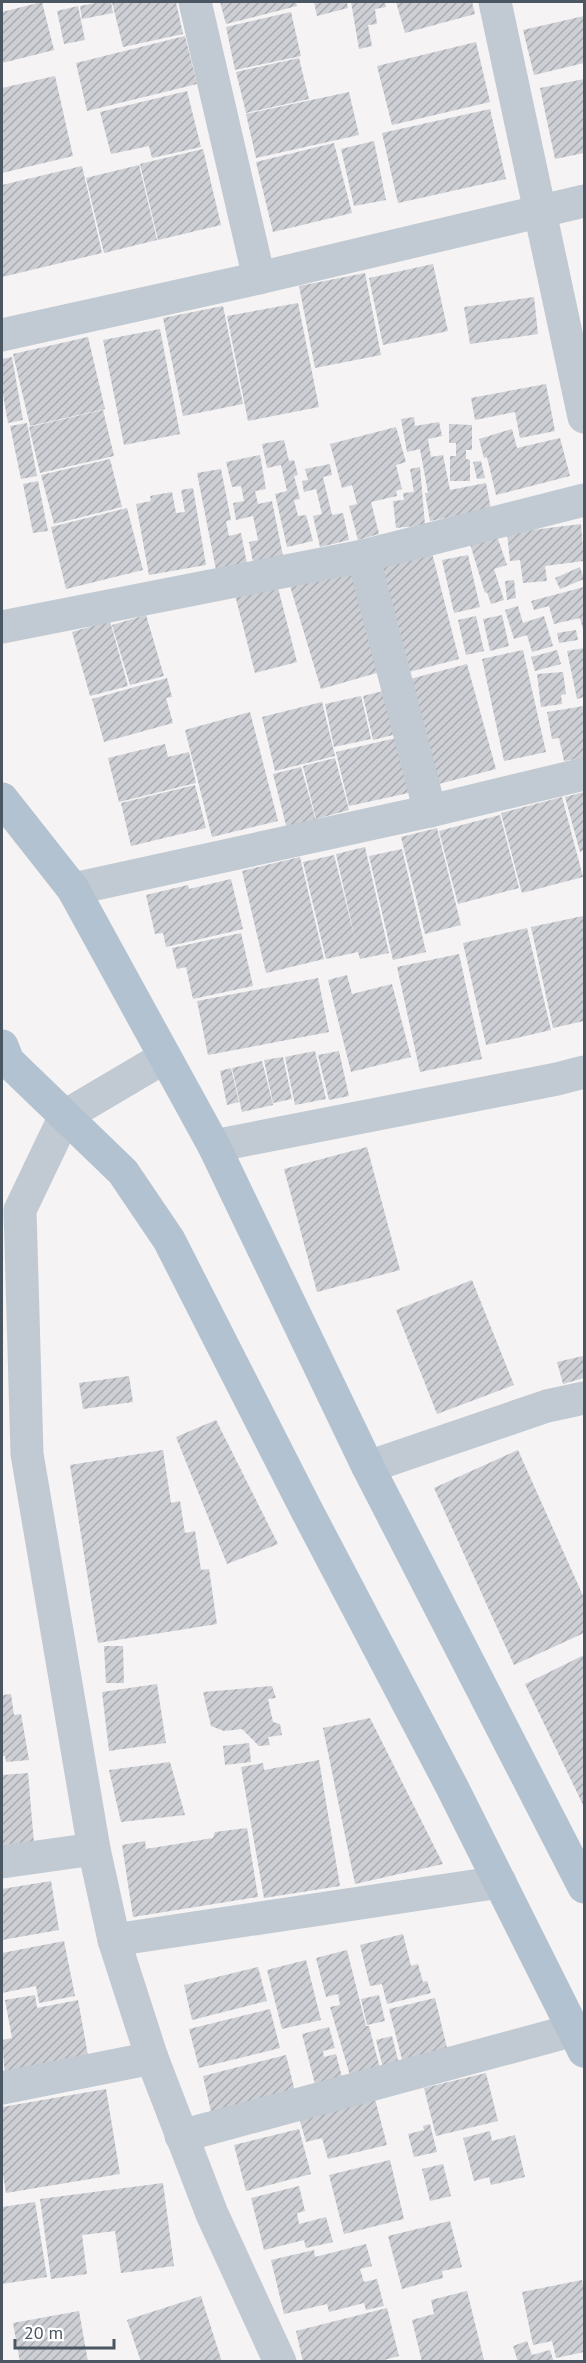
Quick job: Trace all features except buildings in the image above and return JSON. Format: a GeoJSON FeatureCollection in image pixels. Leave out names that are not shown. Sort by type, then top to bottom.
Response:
{"type":"FeatureCollection","features":[{"type":"Feature","properties":{"kind":"main road"},"geometry":{"type":"LineString","coordinates":[[2,799],[73,889],[214,1146],[368,1467],[585,1887]]}},
{"type":"Feature","properties":{"kind":"main road"},"geometry":{"type":"LineString","coordinates":[[2,1046],[8,1061],[123,1172],[169,1240],[500,1882],[579,2041]]}},
{"type":"Feature","properties":{"kind":"street"},"geometry":{"type":"LineString","coordinates":[[195,2],[259,278]]}},
{"type":"Feature","properties":{"kind":"street"},"geometry":{"type":"LineString","coordinates":[[495,2],[585,417]]}},
{"type":"Feature","properties":{"kind":"street"},"geometry":{"type":"LineString","coordinates":[[2,334],[259,278],[585,201]]}},
{"type":"Feature","properties":{"kind":"street"},"geometry":{"type":"LineString","coordinates":[[2,627],[363,556],[585,500]]}},
{"type":"Feature","properties":{"kind":"street"},"geometry":{"type":"LineString","coordinates":[[363,556],[430,811]]}},
{"type":"Feature","properties":{"kind":"street"},"geometry":{"type":"LineString","coordinates":[[73,889],[430,811],[585,774]]}},
{"type":"Feature","properties":{"kind":"street"},"geometry":{"type":"LineString","coordinates":[[165,1057],[65,1116],[11,1211],[14,1461],[114,1940],[152,2058],[181,2136],[212,2214],[280,2361]]}},
{"type":"Feature","properties":{"kind":"street"},"geometry":{"type":"LineString","coordinates":[[214,1146],[585,1072]]}},
{"type":"Feature","properties":{"kind":"street"},"geometry":{"type":"LineString","coordinates":[[368,1467],[547,1406],[585,1398]]}},
{"type":"Feature","properties":{"kind":"street"},"geometry":{"type":"LineString","coordinates":[[2,1862],[94,1849]]}},
{"type":"Feature","properties":{"kind":"street"},"geometry":{"type":"LineString","coordinates":[[114,1940],[500,1882]]}},
{"type":"Feature","properties":{"kind":"street"},"geometry":{"type":"LineString","coordinates":[[181,2136],[579,2041]]}},
{"type":"Feature","properties":{"kind":"street"},"geometry":{"type":"LineString","coordinates":[[2,2088],[152,2058]]}}]}
